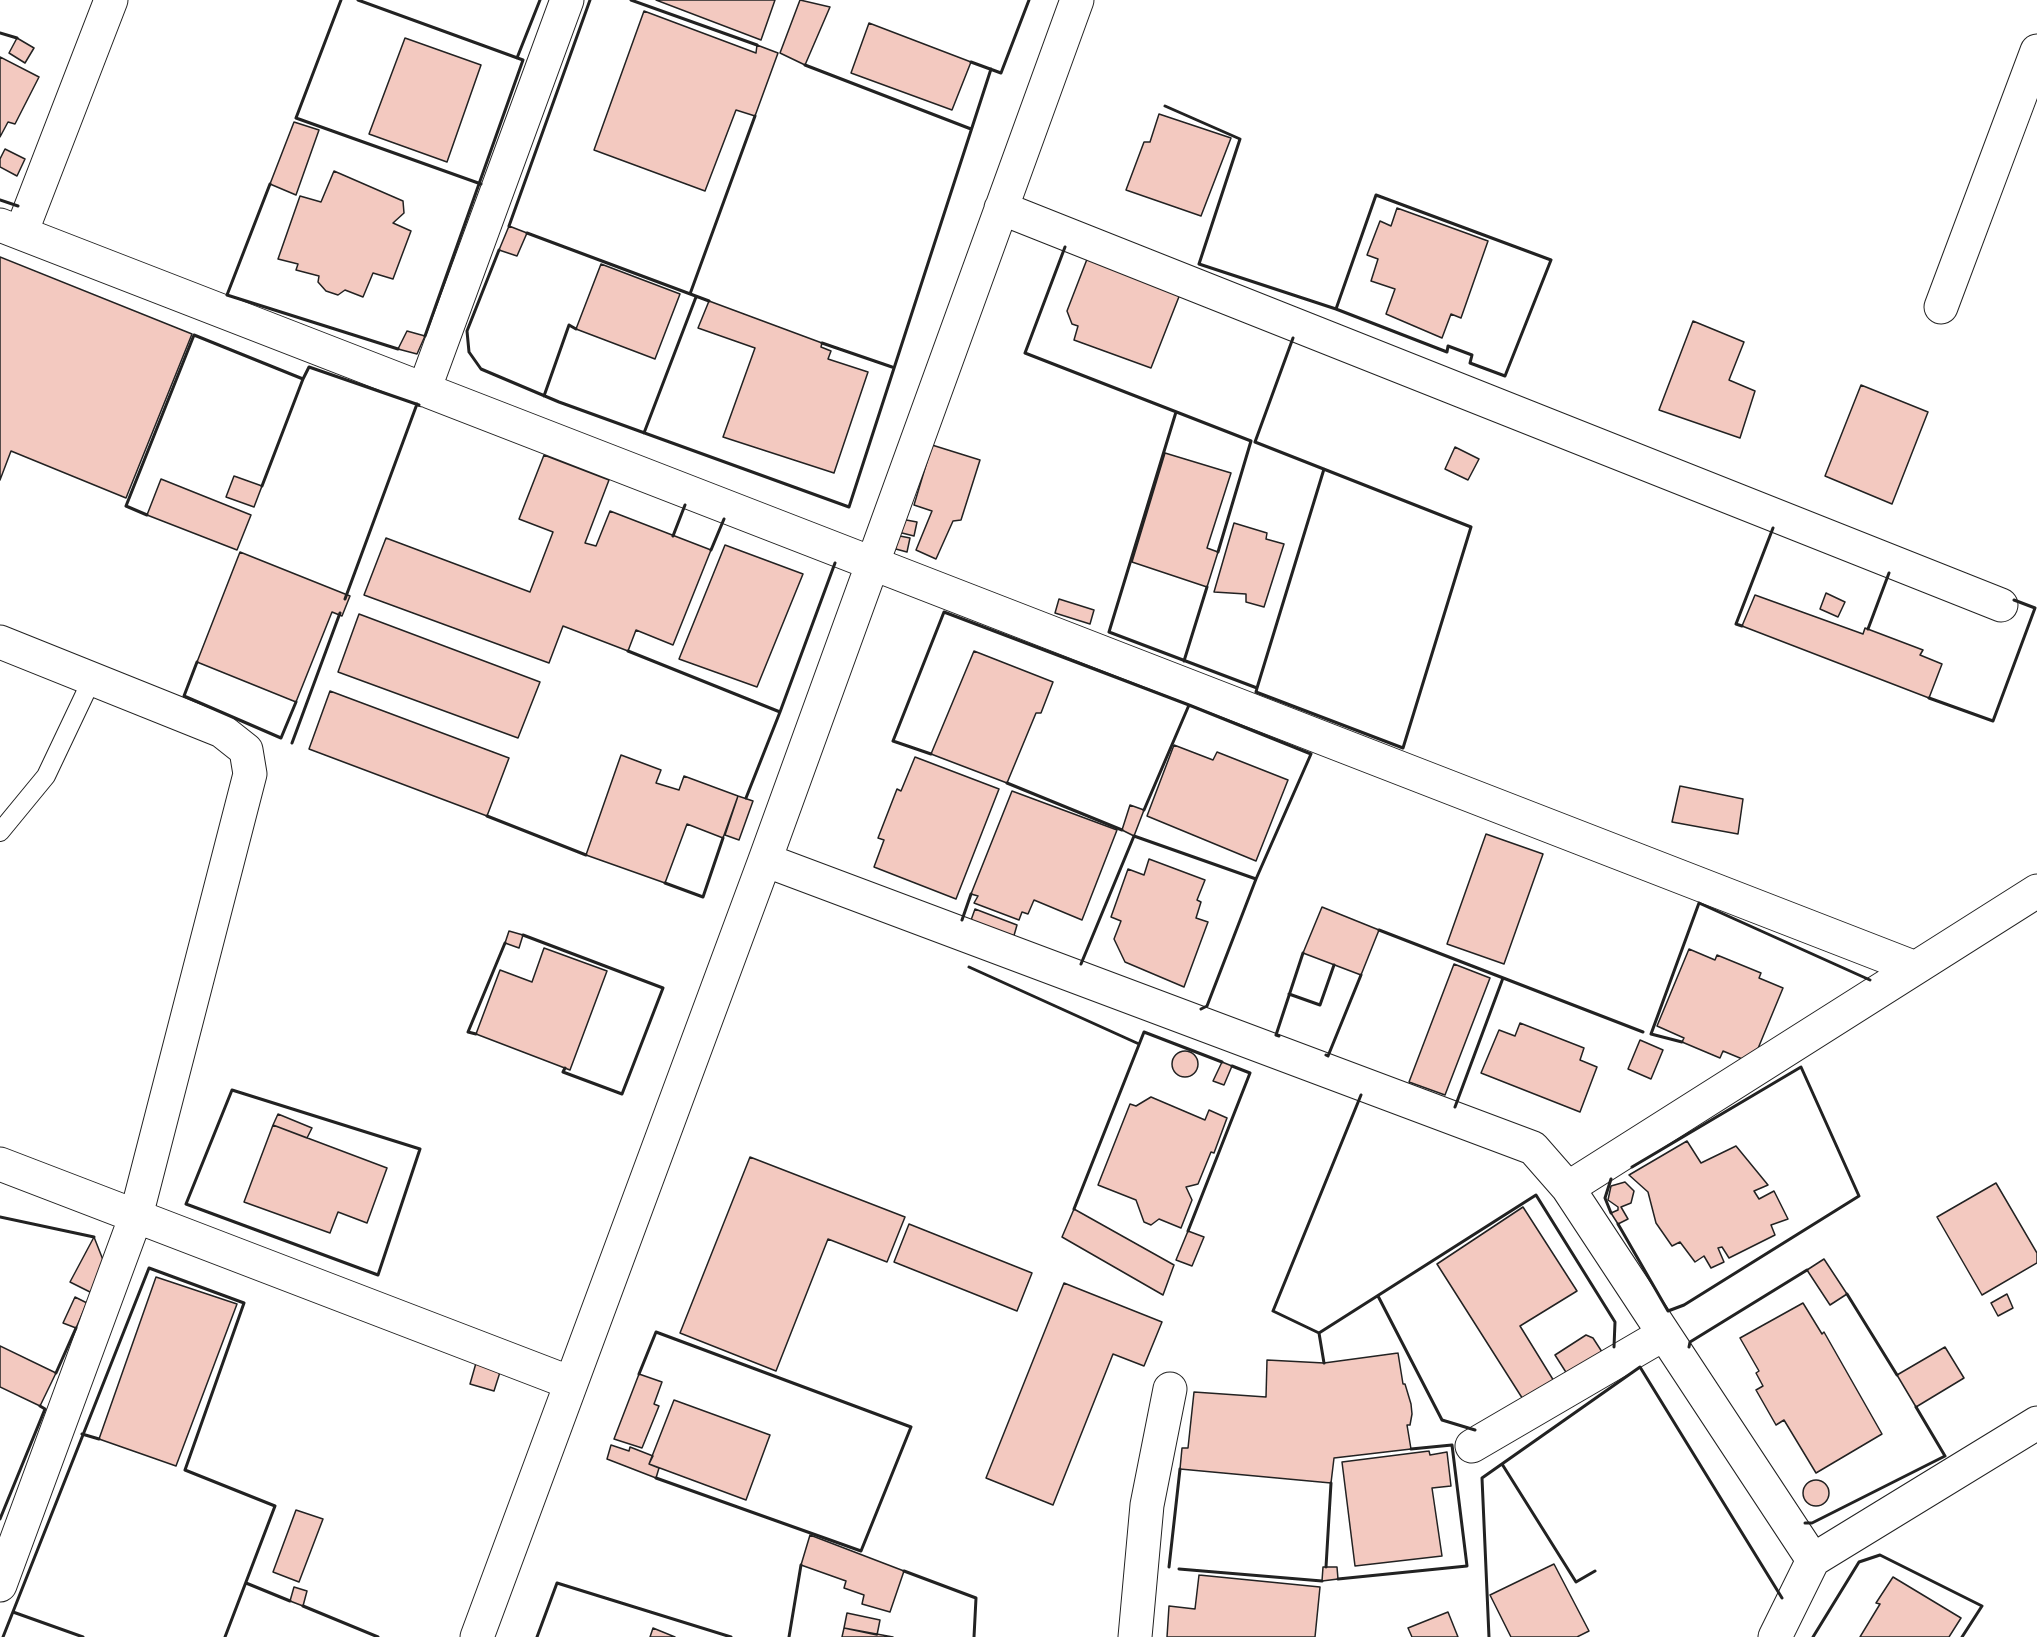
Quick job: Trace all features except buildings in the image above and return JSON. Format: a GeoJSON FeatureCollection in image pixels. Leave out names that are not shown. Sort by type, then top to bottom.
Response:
{"type":"FeatureCollection","features":[{"type":"Feature","properties":{"kind":"street"},"geometry":{"type":"LineString","coordinates":[[111,0],[10,229],[1914,967]]}},
{"type":"Feature","properties":{"kind":"street"},"geometry":{"type":"LineString","coordinates":[[424,390],[567,0]]}},
{"type":"Feature","properties":{"kind":"street"},"geometry":{"type":"LineString","coordinates":[[477,1637],[765,860],[1077,0]]}},
{"type":"Feature","properties":{"kind":"street"},"geometry":{"type":"LineString","coordinates":[[1941,308],[2037,51]]}},
{"type":"Feature","properties":{"kind":"street"},"geometry":{"type":"LineString","coordinates":[[1001,208],[2001,605]]}},
{"type":"Feature","properties":{"kind":"street"},"geometry":{"type":"LineString","coordinates":[[0,642],[222,731],[246,750],[250,774],[136,1216],[0,1585]]}},
{"type":"Feature","properties":{"kind":"street"},"geometry":{"type":"LineString","coordinates":[[765,860],[1533,1148],[1568,1188],[1813,1560]]}},
{"type":"Feature","properties":{"kind":"street"},"geometry":{"type":"LineString","coordinates":[[1568,1188],[2037,891]]}},
{"type":"Feature","properties":{"kind":"street"},"geometry":{"type":"LineString","coordinates":[[0,1164],[572,1383]]}},
{"type":"Feature","properties":{"kind":"street"},"geometry":{"type":"LineString","coordinates":[[1472,1446],[1664,1334]]}},
{"type":"Feature","properties":{"kind":"street"},"geometry":{"type":"LineString","coordinates":[[1135,1637],[1147,1505],[1170,1389]]}},
{"type":"Feature","properties":{"kind":"street"},"geometry":{"type":"LineString","coordinates":[[1775,1637],[1813,1560],[2037,1423]]}},
{"type":"Feature","properties":{"kind":"lane"},"geometry":{"type":"LineString","coordinates":[[0,832],[46,777],[92,679]]}},
{"type":"Feature","properties":{"kind":"wall"},"geometry":{"type":"LineString","coordinates":[[341,0],[296,118],[481,184]]}},
{"type":"Feature","properties":{"kind":"wall"},"geometry":{"type":"LineString","coordinates":[[358,0],[523,60],[425,336]]}},
{"type":"Feature","properties":{"kind":"wall"},"geometry":{"type":"LineString","coordinates":[[517,58],[540,0]]}},
{"type":"Feature","properties":{"kind":"wall"},"geometry":{"type":"LineString","coordinates":[[509,226],[590,0]]}},
{"type":"Feature","properties":{"kind":"wall"},"geometry":{"type":"LineString","coordinates":[[631,0],[757,45]]}},
{"type":"Feature","properties":{"kind":"wall"},"geometry":{"type":"LineString","coordinates":[[971,62],[1001,73],[1029,0]]}},
{"type":"Feature","properties":{"kind":"wall"},"geometry":{"type":"LineString","coordinates":[[0,33],[17,38]]}},
{"type":"Feature","properties":{"kind":"wall"},"geometry":{"type":"LineString","coordinates":[[805,65],[971,129]]}},
{"type":"Feature","properties":{"kind":"wall"},"geometry":{"type":"LineString","coordinates":[[499,250],[467,331],[469,352],[481,369],[559,402],[849,507],[991,69]]}},
{"type":"Feature","properties":{"kind":"wall"},"geometry":{"type":"LineString","coordinates":[[1165,106],[1240,139],[1199,264],[1336,309],[1447,352],[1448,346],[1472,355],[1470,363],[1505,376],[1551,260],[1376,195],[1336,309]]}},
{"type":"Feature","properties":{"kind":"wall"},"geometry":{"type":"LineString","coordinates":[[690,294],[755,116]]}},
{"type":"Feature","properties":{"kind":"wall"},"geometry":{"type":"LineString","coordinates":[[270,184],[227,295],[398,349]]}},
{"type":"Feature","properties":{"kind":"wall"},"geometry":{"type":"LineString","coordinates":[[0,200],[18,206]]}},
{"type":"Feature","properties":{"kind":"wall"},"geometry":{"type":"LineString","coordinates":[[527,233],[709,301]]}},
{"type":"Feature","properties":{"kind":"wall"},"geometry":{"type":"LineString","coordinates":[[1065,247],[1025,353],[1251,441],[1218,552]]}},
{"type":"Feature","properties":{"kind":"wall"},"geometry":{"type":"LineString","coordinates":[[644,433],[696,297]]}},
{"type":"Feature","properties":{"kind":"wall"},"geometry":{"type":"LineString","coordinates":[[544,396],[569,325],[576,329]]}},
{"type":"Feature","properties":{"kind":"wall"},"geometry":{"type":"LineString","coordinates":[[147,515],[126,506],[194,335],[303,379],[262,486]]}},
{"type":"Feature","properties":{"kind":"wall"},"geometry":{"type":"LineString","coordinates":[[1176,412],[1109,632],[1257,688],[1256,692],[1403,748],[1471,527],[1255,442],[1293,338]]}},
{"type":"Feature","properties":{"kind":"wall"},"geometry":{"type":"LineString","coordinates":[[822,343],[892,367]]}},
{"type":"Feature","properties":{"kind":"wall"},"geometry":{"type":"LineString","coordinates":[[303,379],[309,367],[419,405]]}},
{"type":"Feature","properties":{"kind":"wall"},"geometry":{"type":"LineString","coordinates":[[345,599],[417,404]]}},
{"type":"Feature","properties":{"kind":"wall"},"geometry":{"type":"LineString","coordinates":[[1257,688],[1324,469]]}},
{"type":"Feature","properties":{"kind":"wall"},"geometry":{"type":"LineString","coordinates":[[673,536],[685,505]]}},
{"type":"Feature","properties":{"kind":"wall"},"geometry":{"type":"LineString","coordinates":[[711,550],[724,519]]}},
{"type":"Feature","properties":{"kind":"wall"},"geometry":{"type":"LineString","coordinates":[[1742,626],[1736,624],[1773,528]]}},
{"type":"Feature","properties":{"kind":"wall"},"geometry":{"type":"LineString","coordinates":[[628,651],[780,712],[835,563]]}},
{"type":"Feature","properties":{"kind":"wall"},"geometry":{"type":"LineString","coordinates":[[1868,629],[1889,573]]}},
{"type":"Feature","properties":{"kind":"wall"},"geometry":{"type":"LineString","coordinates":[[1184,661],[1207,587]]}},
{"type":"Feature","properties":{"kind":"wall"},"geometry":{"type":"LineString","coordinates":[[1929,698],[1993,721],[2035,608],[2014,600]]}},
{"type":"Feature","properties":{"kind":"wall"},"geometry":{"type":"LineString","coordinates":[[931,754],[893,741],[944,612],[1189,705],[1144,810]]}},
{"type":"Feature","properties":{"kind":"wall"},"geometry":{"type":"LineString","coordinates":[[292,743],[340,613]]}},
{"type":"Feature","properties":{"kind":"wall"},"geometry":{"type":"LineString","coordinates":[[197,662],[184,696],[281,738],[296,702]]}},
{"type":"Feature","properties":{"kind":"wall"},"geometry":{"type":"LineString","coordinates":[[1189,705],[1311,754],[1256,879],[1207,1006],[1201,1009]]}},
{"type":"Feature","properties":{"kind":"wall"},"geometry":{"type":"LineString","coordinates":[[746,798],[780,712]]}},
{"type":"Feature","properties":{"kind":"wall"},"geometry":{"type":"LineString","coordinates":[[1007,783],[1122,830]]}},
{"type":"Feature","properties":{"kind":"wall"},"geometry":{"type":"LineString","coordinates":[[487,816],[586,855]]}},
{"type":"Feature","properties":{"kind":"wall"},"geometry":{"type":"LineString","coordinates":[[1081,964],[1134,836],[1256,879]]}},
{"type":"Feature","properties":{"kind":"wall"},"geometry":{"type":"LineString","coordinates":[[665,883],[703,897],[723,838]]}},
{"type":"Feature","properties":{"kind":"wall"},"geometry":{"type":"LineString","coordinates":[[962,920],[971,894]]}},
{"type":"Feature","properties":{"kind":"wall"},"geometry":{"type":"LineString","coordinates":[[1682,1042],[1651,1034],[1699,903],[1870,980]]}},
{"type":"Feature","properties":{"kind":"wall"},"geometry":{"type":"LineString","coordinates":[[1379,930],[1643,1032]]}},
{"type":"Feature","properties":{"kind":"wall"},"geometry":{"type":"LineString","coordinates":[[523,935],[663,988],[622,1094],[563,1072],[565,1068]]}},
{"type":"Feature","properties":{"kind":"wall"},"geometry":{"type":"LineString","coordinates":[[476,1034],[468,1032],[505,943]]}},
{"type":"Feature","properties":{"kind":"wall"},"geometry":{"type":"LineString","coordinates":[[1279,1036],[1276,1035],[1303,953]]}},
{"type":"Feature","properties":{"kind":"wall"},"geometry":{"type":"LineString","coordinates":[[1289,994],[1320,1005],[1334,965]]}},
{"type":"Feature","properties":{"kind":"wall"},"geometry":{"type":"LineString","coordinates":[[969,967],[1139,1044]]}},
{"type":"Feature","properties":{"kind":"wall"},"geometry":{"type":"LineString","coordinates":[[1326,1055],[1328,1056],[1361,975]]}},
{"type":"Feature","properties":{"kind":"wall"},"geometry":{"type":"LineString","coordinates":[[1455,1107],[1503,978]]}},
{"type":"Feature","properties":{"kind":"wall"},"geometry":{"type":"LineString","coordinates":[[1074,1209],[1144,1032],[1222,1062]]}},
{"type":"Feature","properties":{"kind":"wall"},"geometry":{"type":"LineString","coordinates":[[1188,1231],[1250,1073],[1232,1066]]}},
{"type":"Feature","properties":{"kind":"wall"},"geometry":{"type":"LineString","coordinates":[[1618,1224],[1668,1311],[1684,1305],[1859,1196],[1801,1067],[1632,1167]]}},
{"type":"Feature","properties":{"kind":"wall"},"geometry":{"type":"LineString","coordinates":[[232,1090],[420,1149],[378,1275],[186,1204],[232,1090]]}},
{"type":"Feature","properties":{"kind":"wall"},"geometry":{"type":"LineString","coordinates":[[1319,1333],[1273,1311],[1361,1095]]}},
{"type":"Feature","properties":{"kind":"wall"},"geometry":{"type":"LineString","coordinates":[[1611,1179],[1605,1198],[1611,1213]]}},
{"type":"Feature","properties":{"kind":"wall"},"geometry":{"type":"LineString","coordinates":[[1319,1333],[1536,1195],[1615,1322],[1614,1347]]}},
{"type":"Feature","properties":{"kind":"wall"},"geometry":{"type":"LineString","coordinates":[[0,1217],[94,1237]]}},
{"type":"Feature","properties":{"kind":"wall"},"geometry":{"type":"LineString","coordinates":[[3,1637],[149,1268],[244,1303],[185,1470],[275,1506],[225,1637]]}},
{"type":"Feature","properties":{"kind":"wall"},"geometry":{"type":"LineString","coordinates":[[1689,1347],[1690,1342],[1807,1270]]}},
{"type":"Feature","properties":{"kind":"wall"},"geometry":{"type":"LineString","coordinates":[[1847,1294],[1897,1375]]}},
{"type":"Feature","properties":{"kind":"wall"},"geometry":{"type":"LineString","coordinates":[[1378,1296],[1442,1420],[1475,1430]]}},
{"type":"Feature","properties":{"kind":"wall"},"geometry":{"type":"LineString","coordinates":[[56,1373],[76,1328]]}},
{"type":"Feature","properties":{"kind":"wall"},"geometry":{"type":"LineString","coordinates":[[639,1374],[656,1332],[911,1427],[861,1551],[656,1478]]}},
{"type":"Feature","properties":{"kind":"wall"},"geometry":{"type":"LineString","coordinates":[[1319,1333],[1324,1363]]}},
{"type":"Feature","properties":{"kind":"wall"},"geometry":{"type":"LineString","coordinates":[[1489,1637],[1482,1478],[1640,1367],[1782,1598]]}},
{"type":"Feature","properties":{"kind":"wall"},"geometry":{"type":"LineString","coordinates":[[0,1519],[45,1409],[40,1406]]}},
{"type":"Feature","properties":{"kind":"wall"},"geometry":{"type":"LineString","coordinates":[[1805,1523],[1812,1523],[1945,1456],[1916,1407]]}},
{"type":"Feature","properties":{"kind":"wall"},"geometry":{"type":"LineString","coordinates":[[82,1434],[99,1439]]}},
{"type":"Feature","properties":{"kind":"wall"},"geometry":{"type":"LineString","coordinates":[[1338,1579],[1467,1566],[1452,1445],[1411,1449]]}},
{"type":"Feature","properties":{"kind":"wall"},"geometry":{"type":"LineString","coordinates":[[1502,1464],[1576,1582],[1595,1571]]}},
{"type":"Feature","properties":{"kind":"wall"},"geometry":{"type":"LineString","coordinates":[[1169,1567],[1180,1469]]}},
{"type":"Feature","properties":{"kind":"wall"},"geometry":{"type":"LineString","coordinates":[[1326,1567],[1331,1483]]}},
{"type":"Feature","properties":{"kind":"wall"},"geometry":{"type":"LineString","coordinates":[[1813,1637],[1859,1562],[1880,1555],[1982,1606],[1962,1637]]}},
{"type":"Feature","properties":{"kind":"wall"},"geometry":{"type":"LineString","coordinates":[[789,1637],[801,1565]]}},
{"type":"Feature","properties":{"kind":"wall"},"geometry":{"type":"LineString","coordinates":[[1179,1569],[1322,1581]]}},
{"type":"Feature","properties":{"kind":"wall"},"geometry":{"type":"LineString","coordinates":[[904,1571],[976,1598],[974,1637]]}},
{"type":"Feature","properties":{"kind":"wall"},"geometry":{"type":"LineString","coordinates":[[246,1583],[290,1601]]}},
{"type":"Feature","properties":{"kind":"wall"},"geometry":{"type":"LineString","coordinates":[[537,1637],[557,1583],[731,1637]]}},
{"type":"Feature","properties":{"kind":"wall"},"geometry":{"type":"LineString","coordinates":[[303,1606],[378,1637]]}},
{"type":"Feature","properties":{"kind":"wall"},"geometry":{"type":"LineString","coordinates":[[13,1612],[83,1637]]}}]}
